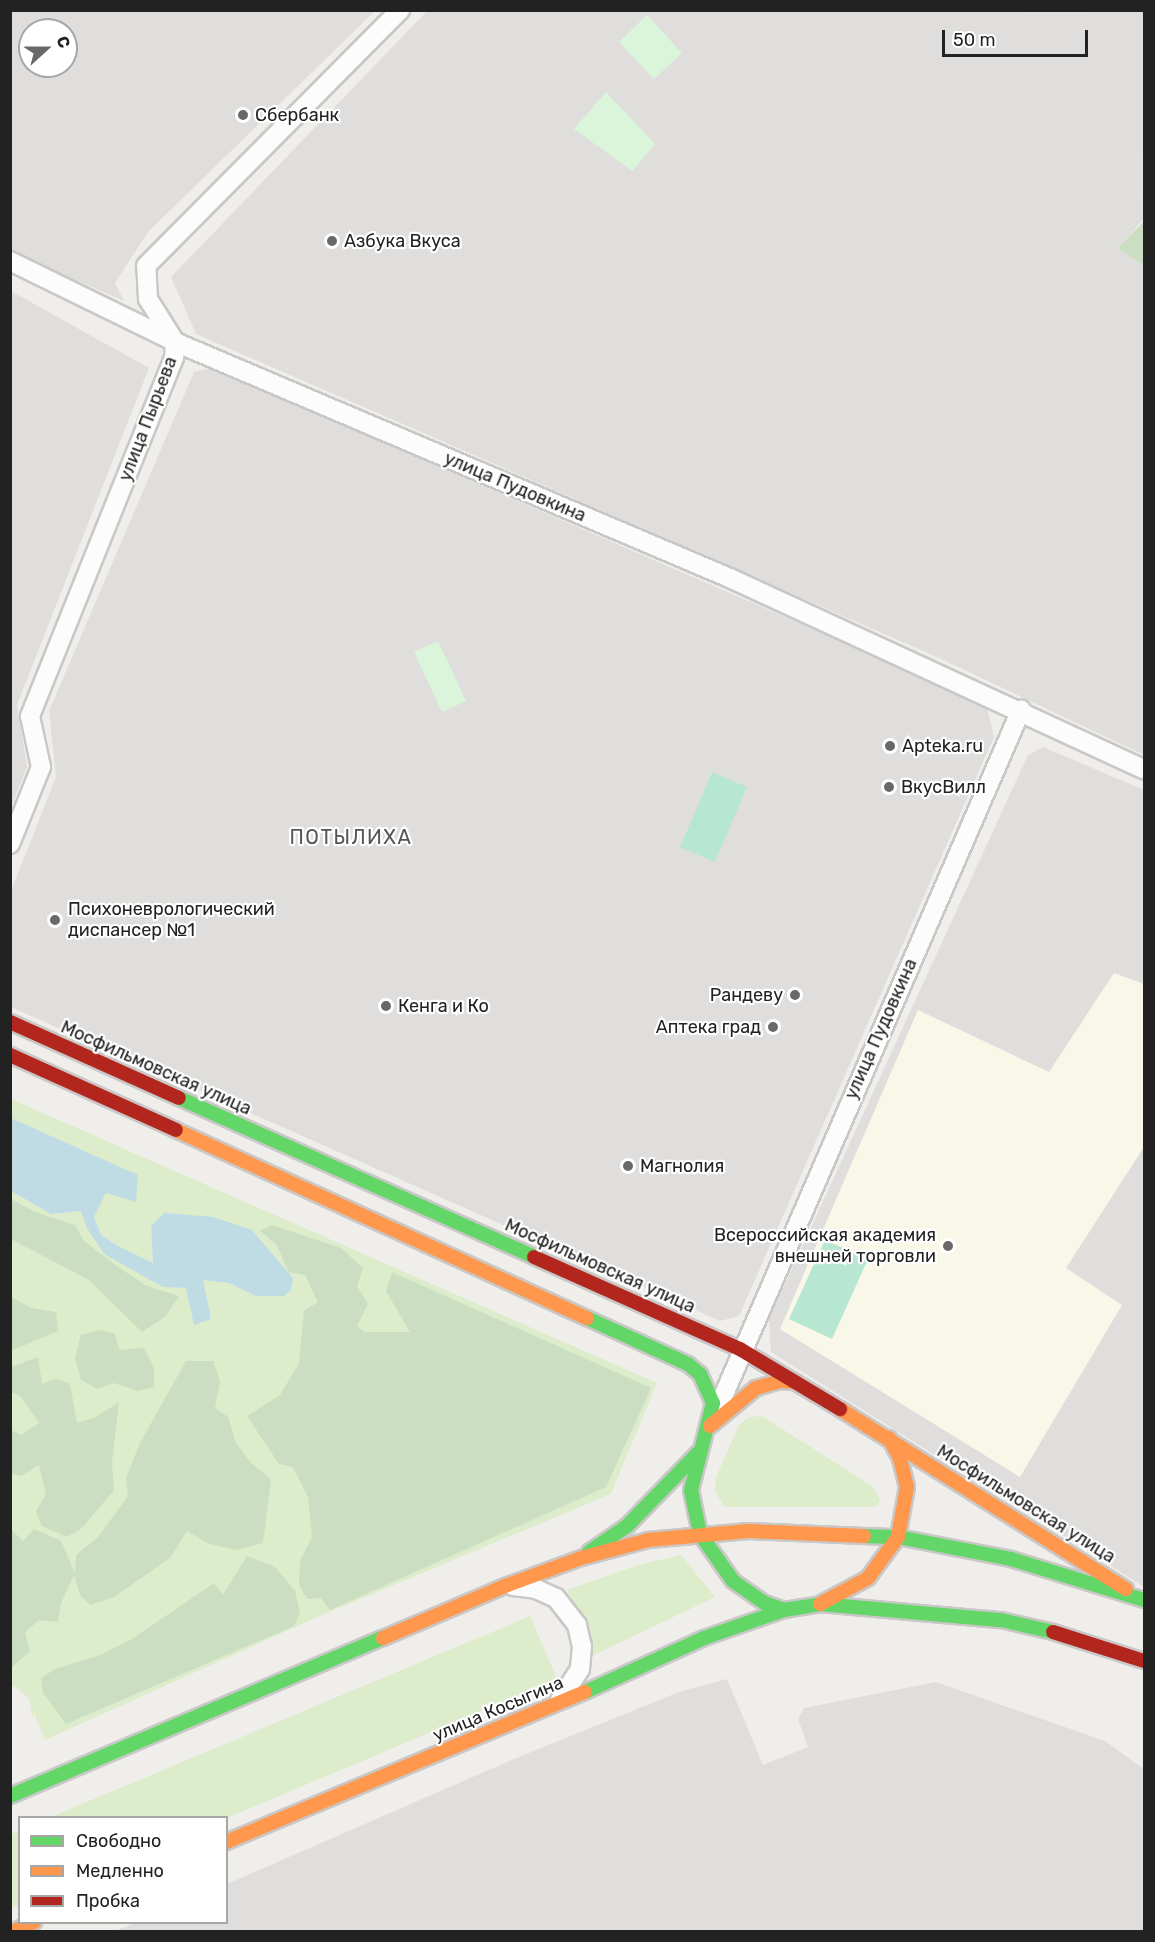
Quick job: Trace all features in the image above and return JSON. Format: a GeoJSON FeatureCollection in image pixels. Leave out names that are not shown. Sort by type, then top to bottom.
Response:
{"type":"FeatureCollection","features":[{"type":"Feature","properties":{"kind":"main road","name":"Мосфильмовская улица"},"geometry":{"type":"LineString","coordinates":[[10,1022],[740,1349],[888,1437],[1141,1598]]}},
{"type":"Feature","properties":{"kind":"main road"},"geometry":{"type":"LineString","coordinates":[[10,1055],[688,1364],[708,1387],[713,1403],[710,1426],[699,1452],[691,1490],[700,1534],[733,1581],[765,1603],[784,1610]]}},
{"type":"Feature","properties":{"kind":"main road"},"geometry":{"type":"LineString","coordinates":[[710,1426],[756,1388],[780,1381],[796,1382]]}},
{"type":"Feature","properties":{"kind":"main road","name":"улица Косыгина"},"geometry":{"type":"LineString","coordinates":[[820,1604],[868,1578],[898,1538],[907,1487],[900,1458],[888,1437]]}},
{"type":"Feature","properties":{"kind":"main road"},"geometry":{"type":"LineString","coordinates":[[581,1558],[627,1526],[699,1452]]}},
{"type":"Feature","properties":{"kind":"main road"},"geometry":{"type":"LineString","coordinates":[[10,1796],[505,1586],[581,1558],[637,1542],[748,1531],[898,1538],[1011,1559],[1141,1598]]}},
{"type":"Feature","properties":{"kind":"main road","name":"улица Косыгина"},"geometry":{"type":"LineString","coordinates":[[228,1841],[557,1704],[704,1638],[784,1610],[820,1604],[1001,1620],[1144,1661]]}},
{"type":"Feature","properties":{"kind":"main road"},"geometry":{"type":"LineString","coordinates":[[12,1932],[31,1924]]}},
{"type":"Feature","properties":{"kind":"street","name":"улица Пырьева"},"geometry":{"type":"LineString","coordinates":[[10,844],[41,767],[30,716],[174,357],[175,342],[148,299],[146,266],[400,10]]}},
{"type":"Feature","properties":{"kind":"street","name":"улица Пудовкина"},"geometry":{"type":"LineString","coordinates":[[10,261],[175,342],[732,579],[1021,710],[1144,769]]}},
{"type":"Feature","properties":{"kind":"street","name":"улица Пудовкина"},"geometry":{"type":"LineString","coordinates":[[710,1426],[740,1349],[1021,710]]}},
{"type":"Feature","properties":{"kind":"street"},"geometry":{"type":"LineString","coordinates":[[505,1586],[546,1593],[564,1606],[577,1624],[582,1646],[580,1669],[557,1704]]}},
{"type":"Feature","properties":{"kind":"shaded area"},"geometry":{"type":"Polygon","coordinates":[[[10,11],[375,11],[148,232],[115,283],[124,301],[11,252],[10,11]]]}},
{"type":"Feature","properties":{"kind":"shaded area"},"geometry":{"type":"Polygon","coordinates":[[[427,11],[1144,11],[1144,218],[1119,248],[1144,266],[1144,755],[937,657],[196,334],[171,277],[427,11]]]}},
{"type":"Feature","properties":{"kind":"shaded area"},"geometry":{"type":"Polygon","coordinates":[[[1020,11],[1091,11],[1052,53],[1014,18],[1020,11]]]}},
{"type":"Feature","properties":{"kind":"shaded area"},"geometry":{"type":"Polygon","coordinates":[[[1136,150],[1144,158],[1144,203],[1113,176],[1136,150]]]}},
{"type":"Feature","properties":{"kind":"shaded area"},"geometry":{"type":"Polygon","coordinates":[[[11,291],[149,368],[17,705],[27,767],[11,807],[11,291]]]}},
{"type":"Feature","properties":{"kind":"shaded area"},"geometry":{"type":"Polygon","coordinates":[[[211,368],[986,704],[994,737],[739,1316],[720,1321],[11,1007],[11,891],[56,777],[49,711],[194,372],[211,368]]]}},
{"type":"Feature","properties":{"kind":"shaded area"},"geometry":{"type":"Polygon","coordinates":[[[1043,747],[1144,790],[1144,1587],[771,1352],[769,1319],[1028,755],[1043,747]]]}},
{"type":"Feature","properties":{"kind":"shaded area","name":"Всероссийская академия внешней торговли"},"geometry":{"type":"Polygon","coordinates":[[[1114,973],[1144,984],[1144,1147],[1066,1268],[1122,1305],[1020,1477],[780,1329],[918,1010],[1049,1072],[1114,973]]]}},
{"type":"Feature","properties":{"kind":"shaded area"},"geometry":{"type":"Polygon","coordinates":[[[727,1679],[763,1765],[808,1747],[798,1719],[804,1708],[936,1682],[1105,1741],[1144,1769],[1144,1931],[115,1931],[133,1924],[228,1924],[228,1884],[514,1759],[679,1692],[727,1679]]]}},
{"type":"Feature","properties":{"kind":"green space"},"geometry":{"type":"Polygon","coordinates":[[[647,15],[682,53],[654,79],[619,42],[647,15]]]}},
{"type":"Feature","properties":{"kind":"green space"},"geometry":{"type":"Polygon","coordinates":[[[606,92],[655,144],[632,171],[574,129],[606,92]]]}},
{"type":"Feature","properties":{"kind":"green space"},"geometry":{"type":"Polygon","coordinates":[[[1144,221],[1144,266],[1118,248],[1144,221]]]}},
{"type":"Feature","properties":{"kind":"green space"},"geometry":{"type":"Polygon","coordinates":[[[438,641],[466,701],[442,712],[414,652],[438,641]]]}},
{"type":"Feature","properties":{"kind":"green space"},"geometry":{"type":"Polygon","coordinates":[[[712,772],[747,787],[715,862],[680,847],[712,772]]]}},
{"type":"Feature","properties":{"kind":"green space"},"geometry":{"type":"Polygon","coordinates":[[[11,1099],[657,1383],[611,1494],[313,1619],[45,1740],[34,1713],[33,1720],[29,1698],[11,1684],[11,1191],[51,1214],[82,1211],[87,1228],[163,1287],[186,1288],[202,1280],[229,1283],[256,1296],[293,1278],[252,1230],[151,1226],[153,1264],[118,1246],[101,1235],[94,1217],[105,1193],[138,1175],[11,1118],[11,1099]]]}},
{"type":"Feature","properties":{"kind":"green space"},"geometry":{"type":"Polygon","coordinates":[[[11,1199],[35,1212],[75,1225],[84,1241],[118,1267],[147,1286],[179,1296],[166,1316],[142,1332],[89,1280],[11,1239],[11,1199]]]}},
{"type":"Feature","properties":{"kind":"green space"},"geometry":{"type":"Polygon","coordinates":[[[272,1225],[341,1248],[363,1268],[357,1286],[368,1304],[357,1326],[365,1332],[410,1332],[386,1291],[392,1272],[651,1388],[606,1487],[330,1610],[321,1598],[307,1599],[299,1585],[300,1561],[312,1537],[308,1497],[293,1467],[279,1464],[247,1416],[280,1395],[299,1363],[304,1311],[318,1302],[305,1275],[289,1272],[276,1244],[260,1231],[272,1225]]]}},
{"type":"Feature","properties":{"kind":"green space"},"geometry":{"type":"Polygon","coordinates":[[[825,1240],[868,1259],[832,1339],[789,1319],[825,1240]]]}},
{"type":"Feature","properties":{"kind":"green space"},"geometry":{"type":"Polygon","coordinates":[[[10,1296],[31,1308],[56,1312],[58,1331],[11,1351],[10,1296]]]}},
{"type":"Feature","properties":{"kind":"green space"},"geometry":{"type":"Polygon","coordinates":[[[98,1330],[114,1333],[120,1350],[144,1348],[154,1368],[154,1387],[137,1391],[114,1383],[98,1389],[81,1380],[75,1358],[81,1335],[98,1330]]]}},
{"type":"Feature","properties":{"kind":"green space"},"geometry":{"type":"Polygon","coordinates":[[[38,1357],[42,1384],[56,1378],[70,1384],[77,1423],[96,1417],[119,1402],[112,1463],[114,1490],[82,1528],[67,1537],[42,1526],[36,1511],[46,1494],[39,1465],[21,1476],[11,1473],[11,1430],[21,1435],[39,1423],[21,1397],[11,1392],[11,1367],[38,1357]]]}},
{"type":"Feature","properties":{"kind":"green space"},"geometry":{"type":"Polygon","coordinates":[[[186,1361],[213,1361],[220,1381],[215,1408],[228,1417],[236,1443],[251,1463],[271,1479],[263,1543],[237,1550],[209,1544],[187,1531],[170,1558],[114,1597],[90,1605],[80,1595],[74,1575],[61,1603],[58,1622],[39,1620],[25,1632],[30,1651],[11,1668],[11,1529],[23,1541],[34,1529],[61,1541],[75,1573],[76,1555],[98,1537],[128,1496],[126,1478],[140,1443],[186,1361]]]}},
{"type":"Feature","properties":{"kind":"green space"},"geometry":{"type":"Polygon","coordinates":[[[762,1416],[872,1486],[880,1499],[876,1507],[725,1507],[715,1492],[716,1477],[739,1425],[749,1417],[762,1416]]]}},
{"type":"Feature","properties":{"kind":"green space"},"geometry":{"type":"Polygon","coordinates":[[[681,1555],[715,1597],[592,1656],[583,1622],[567,1590],[638,1565],[681,1555]]]}},
{"type":"Feature","properties":{"kind":"green space"},"geometry":{"type":"Polygon","coordinates":[[[247,1556],[275,1567],[295,1591],[300,1612],[294,1626],[66,1724],[43,1693],[41,1678],[55,1669],[100,1655],[132,1639],[214,1583],[223,1595],[247,1556]]]}},
{"type":"Feature","properties":{"kind":"green space"},"geometry":{"type":"Polygon","coordinates":[[[530,1616],[557,1679],[228,1818],[53,1816],[530,1616]]]}},
{"type":"Feature","properties":{"kind":"green space"},"geometry":{"type":"Polygon","coordinates":[[[18,1831],[18,1905],[11,1908],[11,1834],[18,1831]]]}},
{"type":"Feature","properties":{"kind":"water"},"geometry":{"type":"Polygon","coordinates":[[[11,1118],[138,1175],[136,1202],[106,1193],[94,1217],[101,1235],[118,1246],[153,1263],[151,1226],[164,1213],[213,1217],[252,1230],[293,1278],[291,1290],[284,1296],[256,1296],[229,1283],[203,1280],[211,1319],[194,1325],[186,1288],[163,1287],[104,1254],[87,1228],[81,1211],[51,1214],[11,1191],[11,1118]]]}},
{"type":"Feature","properties":{"kind":"traffic: fast"},"geometry":{"type":"LineString","coordinates":[[179,1098],[534,1257]]}},
{"type":"Feature","properties":{"kind":"traffic: fast"},"geometry":{"type":"LineString","coordinates":[[587,1318],[688,1364],[700,1374],[713,1403],[691,1490],[700,1534],[733,1581],[765,1603],[784,1610]]}},
{"type":"Feature","properties":{"kind":"traffic: fast"},"geometry":{"type":"LineString","coordinates":[[589,1552],[627,1526],[699,1452]]}},
{"type":"Feature","properties":{"kind":"traffic: fast"},"geometry":{"type":"LineString","coordinates":[[864,1536],[898,1537],[1011,1559],[1144,1600]]}},
{"type":"Feature","properties":{"kind":"traffic: fast"},"geometry":{"type":"LineString","coordinates":[[585,1692],[704,1638],[784,1610],[820,1604],[1001,1620],[1053,1632]]}},
{"type":"Feature","properties":{"kind":"traffic: fast"},"geometry":{"type":"LineString","coordinates":[[10,1796],[383,1638]]}},
{"type":"Feature","properties":{"kind":"traffic: slow"},"geometry":{"type":"LineString","coordinates":[[176,1130],[587,1318]]}},
{"type":"Feature","properties":{"kind":"traffic: slow"},"geometry":{"type":"LineString","coordinates":[[710,1426],[756,1388],[780,1381],[796,1382]]}},
{"type":"Feature","properties":{"kind":"traffic: slow"},"geometry":{"type":"LineString","coordinates":[[840,1409],[1126,1589]]}},
{"type":"Feature","properties":{"kind":"traffic: slow"},"geometry":{"type":"LineString","coordinates":[[820,1604],[868,1578],[898,1537],[907,1487],[900,1458],[889,1438]]}},
{"type":"Feature","properties":{"kind":"traffic: slow"},"geometry":{"type":"LineString","coordinates":[[383,1638],[505,1586],[581,1558],[648,1540],[749,1531],[864,1536]]}},
{"type":"Feature","properties":{"kind":"traffic: slow"},"geometry":{"type":"LineString","coordinates":[[228,1841],[585,1692]]}},
{"type":"Feature","properties":{"kind":"traffic: slow"},"geometry":{"type":"LineString","coordinates":[[12,1932],[30,1924]]}},
{"type":"Feature","properties":{"kind":"traffic: jam"},"geometry":{"type":"LineString","coordinates":[[10,1022],[179,1098]]}},
{"type":"Feature","properties":{"kind":"traffic: jam"},"geometry":{"type":"LineString","coordinates":[[10,1055],[176,1130]]}},
{"type":"Feature","properties":{"kind":"traffic: jam"},"geometry":{"type":"LineString","coordinates":[[534,1257],[740,1349],[840,1409]]}},
{"type":"Feature","properties":{"kind":"traffic: jam"},"geometry":{"type":"LineString","coordinates":[[1053,1632],[1144,1661]]}},
{"type":"Feature","properties":{"kind":"place","name":"Сбербанк"},"geometry":{"type":"Point","coordinates":[243,115]}},
{"type":"Feature","properties":{"kind":"place","name":"Азбука Вкуса"},"geometry":{"type":"Point","coordinates":[332,241]}},
{"type":"Feature","properties":{"kind":"place","name":"Apteka.ru"},"geometry":{"type":"Point","coordinates":[890,746]}},
{"type":"Feature","properties":{"kind":"place","name":"ВкусВилл"},"geometry":{"type":"Point","coordinates":[889,787]}},
{"type":"Feature","properties":{"kind":"place","name":"Психоневрологический диспансер №1"},"geometry":{"type":"Point","coordinates":[55,920]}},
{"type":"Feature","properties":{"kind":"place","name":"Рандеву"},"geometry":{"type":"Point","coordinates":[795,995]}},
{"type":"Feature","properties":{"kind":"place","name":"Кенга и Ко"},"geometry":{"type":"Point","coordinates":[386,1006]}},
{"type":"Feature","properties":{"kind":"place","name":"Аптека град"},"geometry":{"type":"Point","coordinates":[773,1027]}},
{"type":"Feature","properties":{"kind":"place","name":"Магнолия"},"geometry":{"type":"Point","coordinates":[628,1166]}},
{"type":"Feature","properties":{"kind":"place","name":"Всероссийская академия внешней торговли"},"geometry":{"type":"Point","coordinates":[948,1246]}},
{"type":"Feature","properties":{"kind":"district","name":"ПОТЫЛИХА"},"geometry":{"type":"Point","coordinates":[351,837]}}]}
